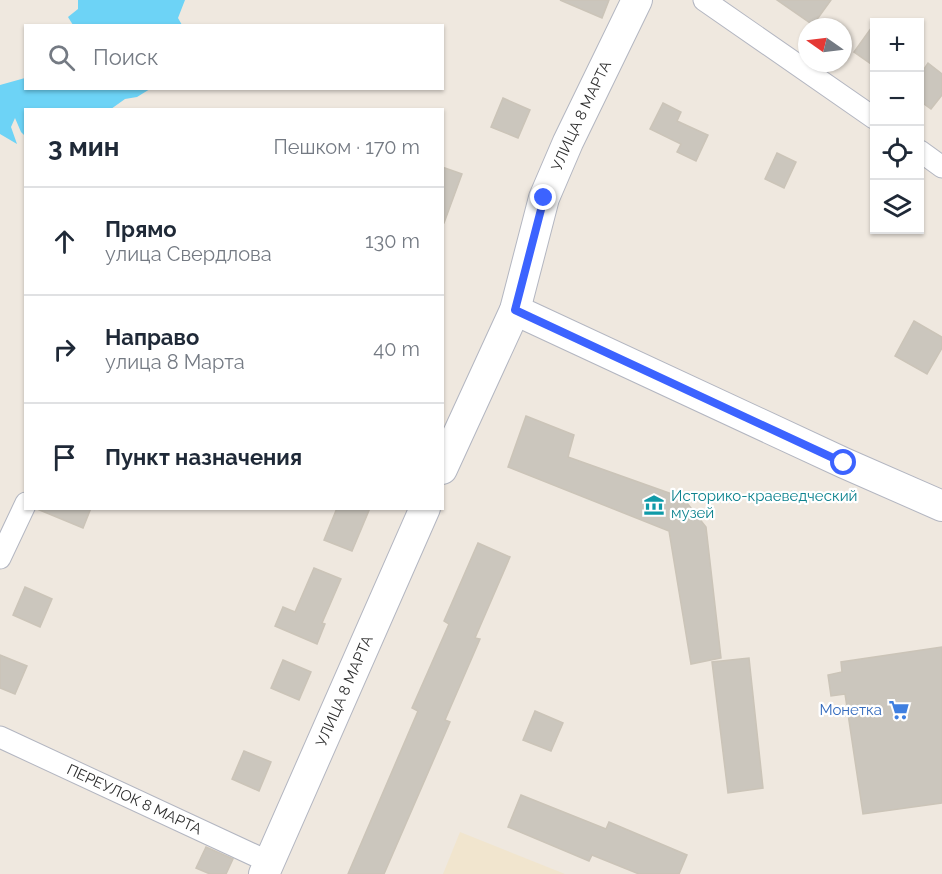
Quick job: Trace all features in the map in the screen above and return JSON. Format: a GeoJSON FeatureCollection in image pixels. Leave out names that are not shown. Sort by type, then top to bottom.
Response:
{"type":"FeatureCollection","features":[{"type":"Feature","properties":{"kind":"street","name":"УЛИЦА 8 МАРТА"},"geometry":{"type":"LineString","coordinates":[[444,465],[515,310],[544,198],[568,142],[638,0]]}},
{"type":"Feature","properties":{"kind":"street"},"geometry":{"type":"LineString","coordinates":[[704,0],[870,115]]}},
{"type":"Feature","properties":{"kind":"street"},"geometry":{"type":"LineString","coordinates":[[924,154],[942,167]]}},
{"type":"Feature","properties":{"kind":"street"},"geometry":{"type":"LineString","coordinates":[[515,310],[844,463],[942,506]]}},
{"type":"Feature","properties":{"kind":"street"},"geometry":{"type":"LineString","coordinates":[[0,558],[24,507]]}},
{"type":"Feature","properties":{"kind":"street","name":"УЛИЦА 8 МАРТА"},"geometry":{"type":"LineString","coordinates":[[266,868],[424,510]]}},
{"type":"Feature","properties":{"kind":"street","name":"ПЕРЕУЛОК 8 МАРТА"},"geometry":{"type":"LineString","coordinates":[[0,737],[266,868]]}},
{"type":"Feature","properties":{"kind":"shaded area"},"geometry":{"type":"Polygon","coordinates":[[[460,832],[565,874],[443,874],[460,832]]]}},
{"type":"Feature","properties":{"kind":"water"},"geometry":{"type":"Polygon","coordinates":[[[78,0],[185,0],[178,18],[181,24],[72,24],[68,17],[78,9],[78,0]]]}},
{"type":"Feature","properties":{"kind":"water"},"geometry":{"type":"Polygon","coordinates":[[[24,78],[24,90],[148,90],[137,97],[125,99],[112,108],[24,108],[24,135],[15,118],[11,127],[17,144],[0,134],[0,85],[24,78]]]}},
{"type":"Feature","properties":{"kind":"building"},"geometry":{"type":"Polygon","coordinates":[[[560,0],[609,0],[602,18],[560,0]]]}},
{"type":"Feature","properties":{"kind":"building"},"geometry":{"type":"Polygon","coordinates":[[[777,0],[831,0],[818,18],[803,18],[777,0]]]}},
{"type":"Feature","properties":{"kind":"building"},"geometry":{"type":"Polygon","coordinates":[[[870,30],[870,63],[854,52],[870,30]]]}},
{"type":"Feature","properties":{"kind":"building"},"geometry":{"type":"Polygon","coordinates":[[[928,63],[942,74],[942,95],[931,109],[924,104],[924,69],[928,63]]]}},
{"type":"Feature","properties":{"kind":"building"},"geometry":{"type":"Polygon","coordinates":[[[503,98],[530,110],[518,138],[491,127],[503,98]]]}},
{"type":"Feature","properties":{"kind":"building"},"geometry":{"type":"Polygon","coordinates":[[[663,103],[681,112],[677,121],[708,135],[696,161],[677,152],[681,144],[650,129],[663,103]]]}},
{"type":"Feature","properties":{"kind":"building"},"geometry":{"type":"Polygon","coordinates":[[[777,153],[796,162],[784,188],[765,179],[777,153]]]}},
{"type":"Feature","properties":{"kind":"building"},"geometry":{"type":"Polygon","coordinates":[[[444,168],[462,174],[444,223],[444,168]]]}},
{"type":"Feature","properties":{"kind":"building"},"geometry":{"type":"Polygon","coordinates":[[[914,321],[942,337],[942,348],[927,374],[895,356],[914,321]]]}},
{"type":"Feature","properties":{"kind":"building"},"geometry":{"type":"Polygon","coordinates":[[[526,416],[574,435],[568,457],[683,498],[706,527],[721,658],[691,664],[669,531],[508,467],[526,416]]]}},
{"type":"Feature","properties":{"kind":"building"},"geometry":{"type":"Polygon","coordinates":[[[39,510],[90,510],[83,528],[39,510]]]}},
{"type":"Feature","properties":{"kind":"building"},"geometry":{"type":"Polygon","coordinates":[[[336,510],[369,510],[352,551],[324,540],[336,510]]]}},
{"type":"Feature","properties":{"kind":"building"},"geometry":{"type":"Polygon","coordinates":[[[478,543],[510,557],[475,638],[480,639],[445,720],[450,722],[384,874],[348,874],[418,711],[412,708],[449,624],[444,621],[478,543]]]}},
{"type":"Feature","properties":{"kind":"building"},"geometry":{"type":"Polygon","coordinates":[[[314,568],[341,579],[322,623],[325,624],[317,644],[275,626],[283,607],[295,612],[314,568]]]}},
{"type":"Feature","properties":{"kind":"building"},"geometry":{"type":"Polygon","coordinates":[[[25,587],[52,599],[40,627],[13,615],[25,587]]]}},
{"type":"Feature","properties":{"kind":"building"},"geometry":{"type":"Polygon","coordinates":[[[942,647],[942,803],[863,814],[845,694],[831,696],[828,675],[842,672],[841,662],[942,647]]]}},
{"type":"Feature","properties":{"kind":"building"},"geometry":{"type":"Polygon","coordinates":[[[0,655],[27,666],[15,694],[0,688],[0,655]]]}},
{"type":"Feature","properties":{"kind":"building"},"geometry":{"type":"Polygon","coordinates":[[[749,658],[763,788],[728,793],[712,662],[749,658]]]}},
{"type":"Feature","properties":{"kind":"building"},"geometry":{"type":"Polygon","coordinates":[[[283,660],[311,672],[299,700],[271,688],[283,660]]]}},
{"type":"Feature","properties":{"kind":"building"},"geometry":{"type":"Polygon","coordinates":[[[535,711],[563,723],[551,751],[523,740],[535,711]]]}},
{"type":"Feature","properties":{"kind":"building"},"geometry":{"type":"Polygon","coordinates":[[[244,751],[271,762],[259,791],[232,779],[244,751]]]}},
{"type":"Feature","properties":{"kind":"building"},"geometry":{"type":"Polygon","coordinates":[[[521,795],[606,829],[609,822],[687,855],[679,874],[639,874],[592,855],[589,861],[508,827],[521,795]]]}},
{"type":"Feature","properties":{"kind":"building"},"geometry":{"type":"Polygon","coordinates":[[[206,847],[233,859],[226,874],[210,874],[196,868],[206,847]]]}},
{"type":"Feature","properties":{"kind":"place","name":"Историко-краеведческий музей"},"geometry":{"type":"Point","coordinates":[654,505]}},
{"type":"Feature","properties":{"kind":"place","name":"Монетка"},"geometry":{"type":"Point","coordinates":[899,710]}},
{"type":"Feature","properties":{"kind":"route"},"geometry":{"type":"LineString","coordinates":[[544,198],[515,310],[844,463]]}}]}
